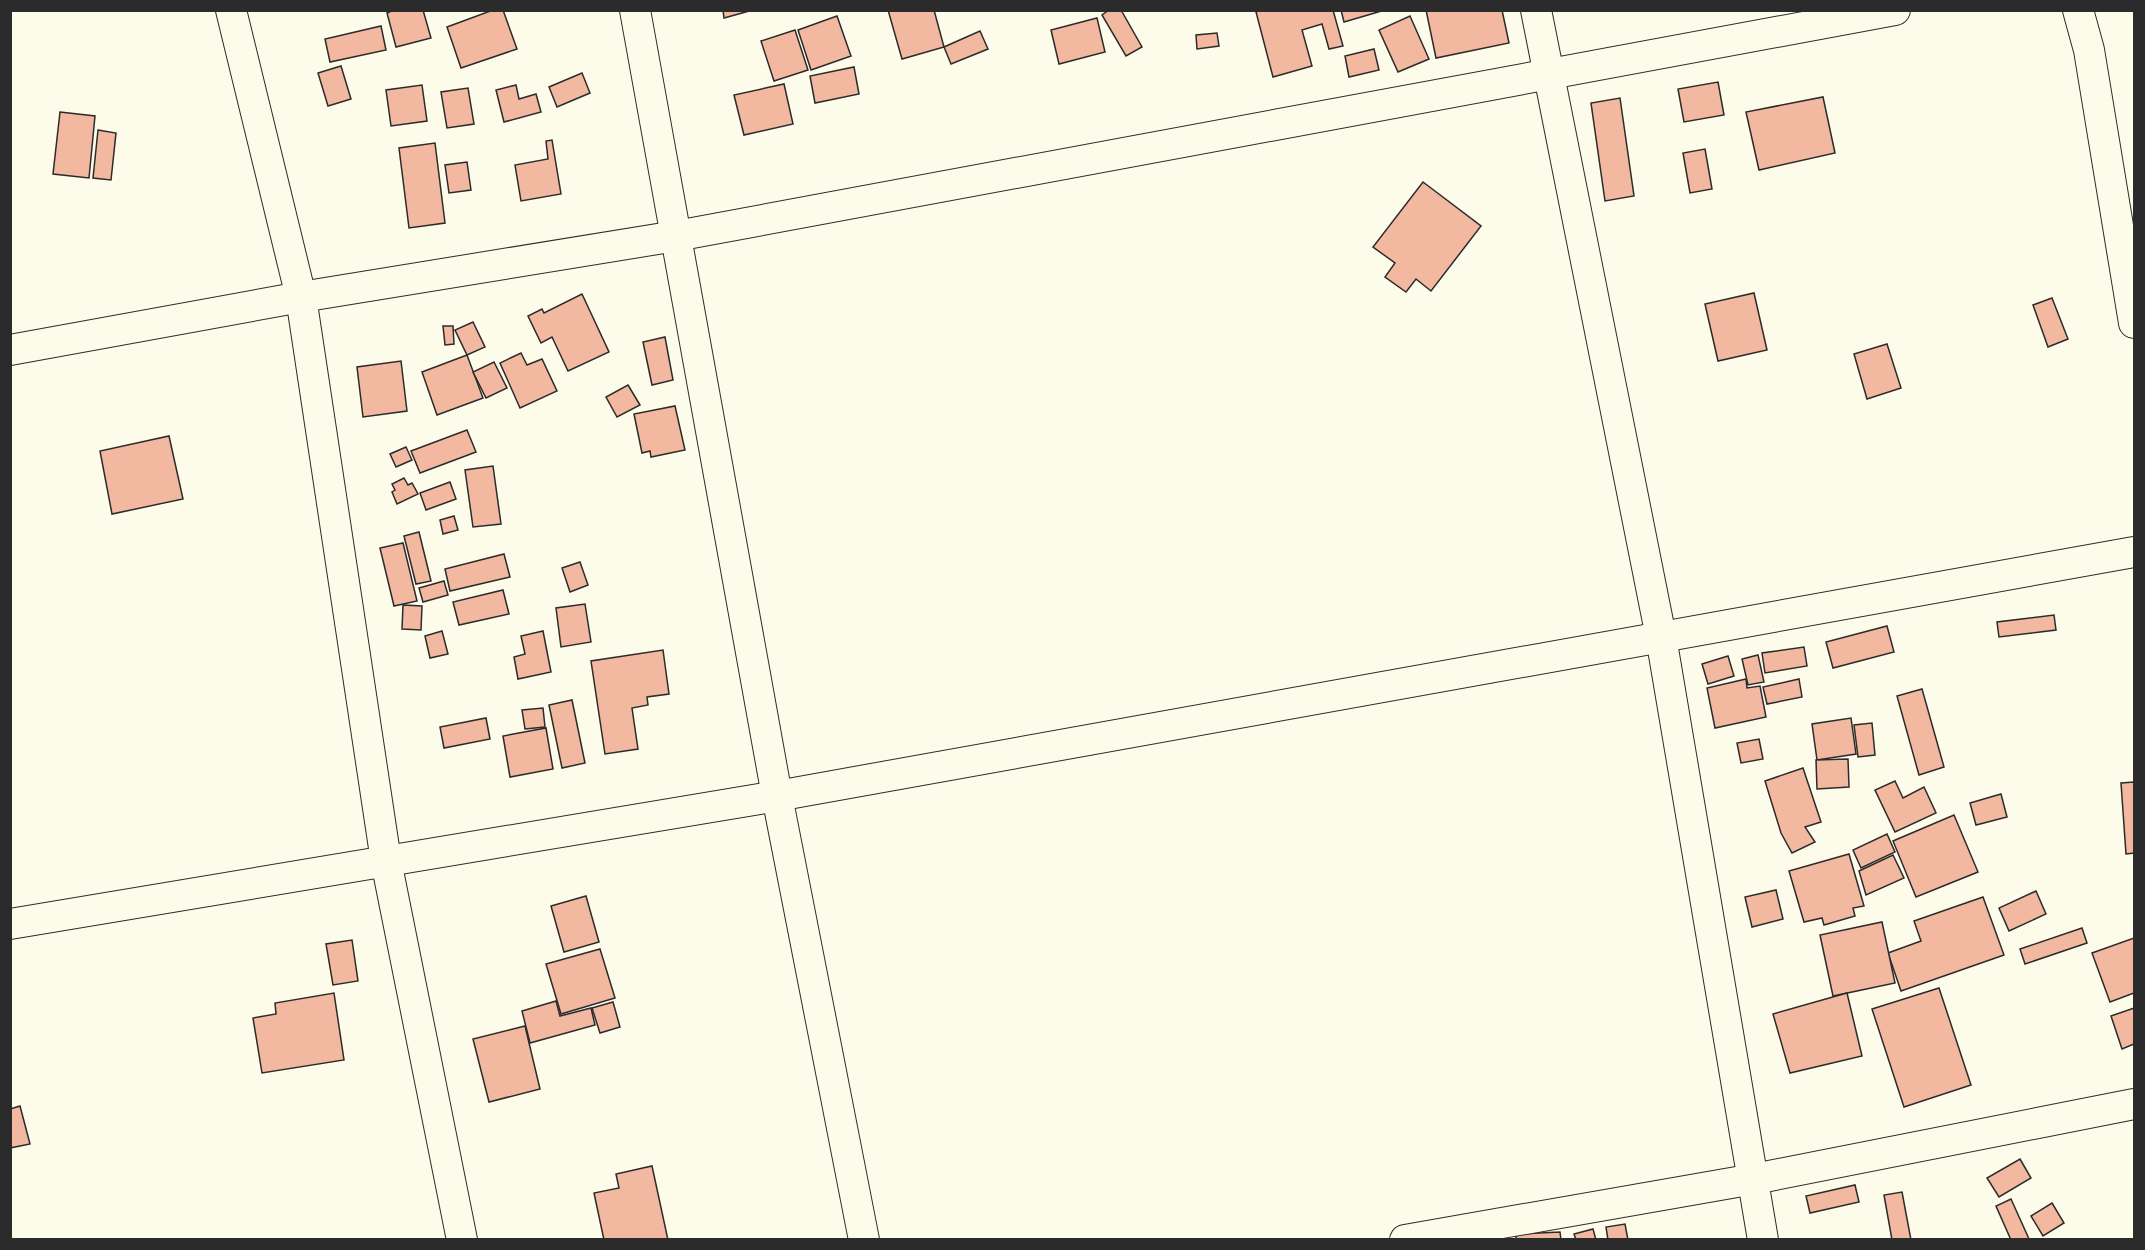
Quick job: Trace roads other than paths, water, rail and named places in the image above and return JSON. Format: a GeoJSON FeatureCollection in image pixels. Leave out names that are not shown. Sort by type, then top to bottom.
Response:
{"type":"FeatureCollection","features":[{"type":"Feature","properties":{"kind":"street"},"geometry":{"type":"LineString","coordinates":[[231,10],[301,297],[386,861],[462,1239]]}},
{"type":"Feature","properties":{"kind":"street"},"geometry":{"type":"LineString","coordinates":[[635,10],[777,796],[864,1239]]}},
{"type":"Feature","properties":{"kind":"street"},"geometry":{"type":"LineString","coordinates":[[1536,10],[1661,638],[1763,1239]]}},
{"type":"Feature","properties":{"kind":"street"},"geometry":{"type":"LineString","coordinates":[[10,350],[301,297],[676,236],[1549,76],[1894,10]]}},
{"type":"Feature","properties":{"kind":"street"},"geometry":{"type":"LineString","coordinates":[[2079,10],[2089,50],[2134,323]]}},
{"type":"Feature","properties":{"kind":"street"},"geometry":{"type":"LineString","coordinates":[[10,924],[777,796],[2134,552]]}},
{"type":"Feature","properties":{"kind":"street"},"geometry":{"type":"LineString","coordinates":[[1405,1239],[1754,1179],[2134,1104]]}}]}
